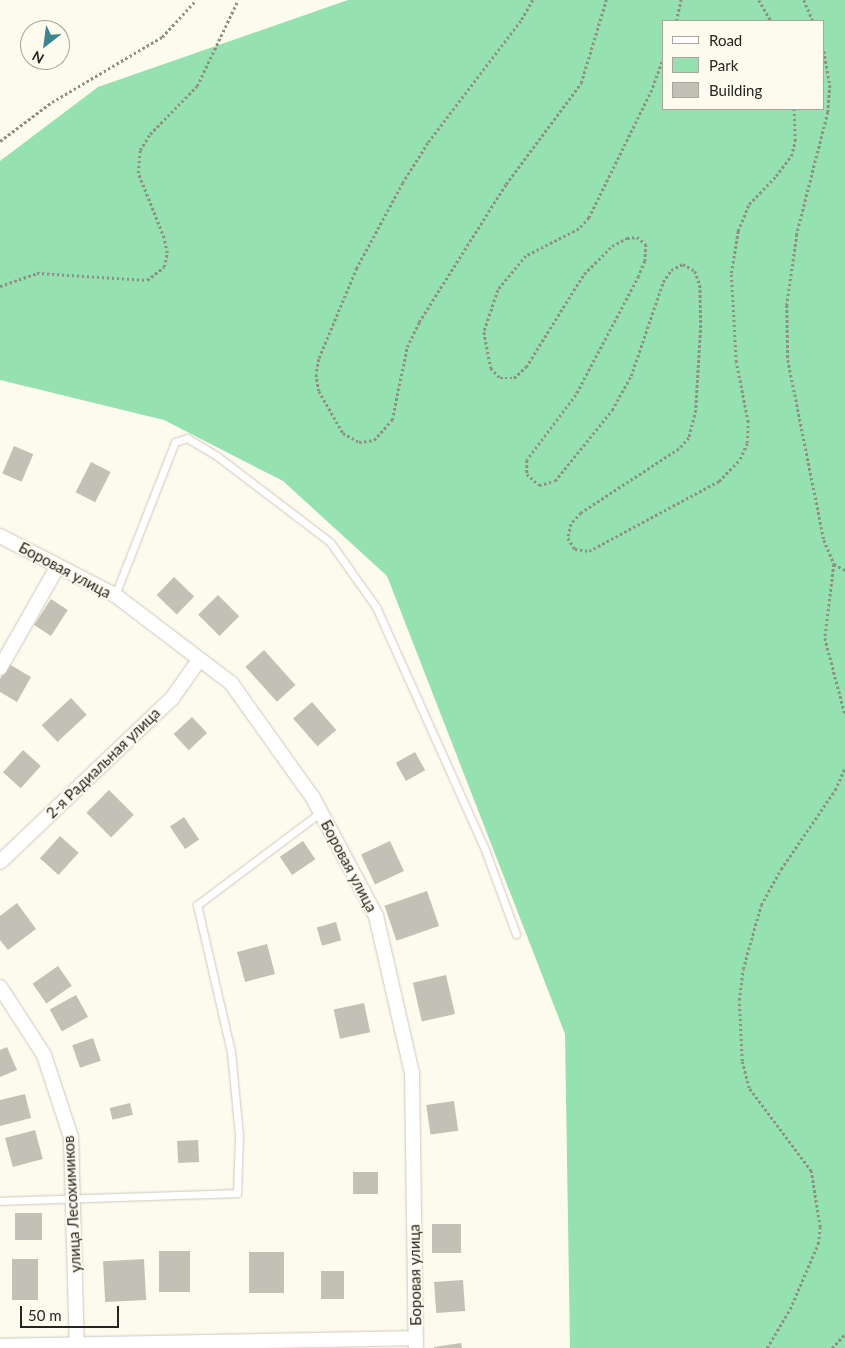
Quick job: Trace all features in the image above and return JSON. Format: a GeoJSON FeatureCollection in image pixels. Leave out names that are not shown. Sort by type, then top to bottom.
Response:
{"type":"FeatureCollection","features":[{"type":"Feature","properties":{"kind":"street","name":"Боровая улица"},"geometry":{"type":"LineString","coordinates":[[0,536],[114,595],[231,683],[321,812],[376,916],[412,1074],[416,1343]]}},
{"type":"Feature","properties":{"kind":"street"},"geometry":{"type":"LineString","coordinates":[[0,668],[58,566]]}},
{"type":"Feature","properties":{"kind":"street","name":"2-я Радиальная улица"},"geometry":{"type":"LineString","coordinates":[[0,862],[173,697],[199,660]]}},
{"type":"Feature","properties":{"kind":"street","name":"улица Лесохимиков"},"geometry":{"type":"LineString","coordinates":[[0,987],[44,1054],[71,1137],[77,1346]]}},
{"type":"Feature","properties":{"kind":"street"},"geometry":{"type":"LineString","coordinates":[[0,1346],[416,1343]]}},
{"type":"Feature","properties":{"kind":"lane"},"geometry":{"type":"LineString","coordinates":[[114,595],[175,442],[187,438],[218,456],[330,542],[376,607],[484,847],[516,934]]}},
{"type":"Feature","properties":{"kind":"lane"},"geometry":{"type":"LineString","coordinates":[[0,1201],[237,1194],[239,1135],[231,1052],[197,905],[321,812]]}},
{"type":"Feature","properties":{"kind":"path"},"geometry":{"type":"LineString","coordinates":[[0,141],[52,102],[162,37],[196,0]]}},
{"type":"Feature","properties":{"kind":"path"},"geometry":{"type":"LineString","coordinates":[[0,286],[37,273],[147,280],[164,267],[168,253],[164,238],[138,173],[140,150],[150,134],[197,86],[238,0]]}},
{"type":"Feature","properties":{"kind":"path"},"geometry":{"type":"LineString","coordinates":[[533,0],[521,21],[428,143],[403,183],[357,268],[319,359],[316,374],[319,391],[343,433],[359,442],[374,440],[392,420],[407,347],[419,322],[506,184],[582,83],[606,0]]}},
{"type":"Feature","properties":{"kind":"path"},"geometry":{"type":"LineString","coordinates":[[676,20],[681,0]]}},
{"type":"Feature","properties":{"kind":"path"},"geometry":{"type":"LineString","coordinates":[[759,0],[770,20]]}},
{"type":"Feature","properties":{"kind":"path"},"geometry":{"type":"LineString","coordinates":[[804,0],[813,20]]}},
{"type":"Feature","properties":{"kind":"path"},"geometry":{"type":"LineString","coordinates":[[825,57],[830,85],[828,112],[797,234],[787,305],[788,360],[824,540],[834,564],[825,638],[845,714]]}},
{"type":"Feature","properties":{"kind":"path"},"geometry":{"type":"LineString","coordinates":[[662,62],[652,90],[589,218],[579,229],[526,256],[498,290],[484,332],[491,368],[500,378],[514,378],[526,367],[584,274],[612,246],[627,238],[637,237],[646,244],[645,261],[639,276],[576,395],[527,460],[527,474],[540,485],[555,481],[612,410],[631,376],[663,282],[671,270],[683,264],[695,270],[700,285],[701,325],[696,410],[689,438],[679,449],[581,513],[571,524],[568,538],[575,549],[590,551],[719,482],[740,459],[747,443],[748,422],[736,362],[731,273],[738,231],[749,204],[776,176],[791,156],[795,140],[794,110]]}},
{"type":"Feature","properties":{"kind":"path"},"geometry":{"type":"LineString","coordinates":[[834,564],[845,570]]}},
{"type":"Feature","properties":{"kind":"path"},"geometry":{"type":"LineString","coordinates":[[767,1348],[790,1309],[818,1244],[820,1227],[811,1171],[795,1146],[765,1112],[749,1088],[742,1061],[739,1000],[743,969],[761,905],[781,869],[835,790],[845,768]]}},
{"type":"Feature","properties":{"kind":"path"},"geometry":{"type":"LineString","coordinates":[[832,1348],[845,1334]]}},
{"type":"Feature","properties":{"kind":"green space"},"geometry":{"type":"Polygon","coordinates":[[[348,0],[845,0],[845,1348],[570,1348],[565,1034],[387,576],[283,481],[164,420],[0,380],[0,161],[98,87],[348,0]]]}},
{"type":"Feature","properties":{"kind":"building"},"geometry":{"type":"Polygon","coordinates":[[[14,446],[33,454],[22,482],[2,474],[14,446]]]}},
{"type":"Feature","properties":{"kind":"building"},"geometry":{"type":"Polygon","coordinates":[[[91,462],[111,472],[95,502],[76,492],[91,462]]]}},
{"type":"Feature","properties":{"kind":"building"},"geometry":{"type":"Polygon","coordinates":[[[174,577],[194,596],[177,614],[157,595],[174,577]]]}},
{"type":"Feature","properties":{"kind":"building"},"geometry":{"type":"Polygon","coordinates":[[[218,595],[239,616],[219,636],[198,615],[218,595]]]}},
{"type":"Feature","properties":{"kind":"building"},"geometry":{"type":"Polygon","coordinates":[[[51,599],[68,610],[51,636],[34,625],[51,599]]]}},
{"type":"Feature","properties":{"kind":"building"},"geometry":{"type":"Polygon","coordinates":[[[264,650],[295,685],[277,702],[245,667],[264,650]]]}},
{"type":"Feature","properties":{"kind":"building"},"geometry":{"type":"Polygon","coordinates":[[[9,664],[31,677],[17,702],[0,692],[0,679],[9,664]]]}},
{"type":"Feature","properties":{"kind":"building"},"geometry":{"type":"Polygon","coordinates":[[[71,698],[87,715],[57,742],[42,725],[71,698]]]}},
{"type":"Feature","properties":{"kind":"building"},"geometry":{"type":"Polygon","coordinates":[[[312,702],[336,730],[317,746],[293,718],[312,702]]]}},
{"type":"Feature","properties":{"kind":"building"},"geometry":{"type":"Polygon","coordinates":[[[192,717],[207,733],[189,750],[174,734],[192,717]]]}},
{"type":"Feature","properties":{"kind":"building"},"geometry":{"type":"Polygon","coordinates":[[[23,750],[41,766],[21,788],[3,772],[23,750]]]}},
{"type":"Feature","properties":{"kind":"building"},"geometry":{"type":"Polygon","coordinates":[[[415,752],[425,770],[406,781],[396,763],[415,752]]]}},
{"type":"Feature","properties":{"kind":"building"},"geometry":{"type":"Polygon","coordinates":[[[109,790],[134,815],[111,837],[86,813],[109,790]]]}},
{"type":"Feature","properties":{"kind":"building"},"geometry":{"type":"Polygon","coordinates":[[[184,817],[199,839],[185,849],[170,827],[184,817]]]}},
{"type":"Feature","properties":{"kind":"building"},"geometry":{"type":"Polygon","coordinates":[[[60,836],[79,853],[59,875],[40,858],[60,836]]]}},
{"type":"Feature","properties":{"kind":"building"},"geometry":{"type":"Polygon","coordinates":[[[303,841],[315,859],[292,875],[280,857],[303,841]]]}},
{"type":"Feature","properties":{"kind":"building"},"geometry":{"type":"Polygon","coordinates":[[[390,841],[404,871],[375,884],[361,855],[390,841]]]}},
{"type":"Feature","properties":{"kind":"building"},"geometry":{"type":"Polygon","coordinates":[[[427,891],[439,926],[396,941],[384,906],[427,891]]]}},
{"type":"Feature","properties":{"kind":"building"},"geometry":{"type":"Polygon","coordinates":[[[17,903],[36,929],[8,950],[0,940],[0,916],[17,903]]]}},
{"type":"Feature","properties":{"kind":"building"},"geometry":{"type":"Polygon","coordinates":[[[336,922],[341,940],[322,946],[317,928],[336,922]]]}},
{"type":"Feature","properties":{"kind":"building"},"geometry":{"type":"Polygon","coordinates":[[[267,944],[275,974],[245,982],[237,952],[267,944]]]}},
{"type":"Feature","properties":{"kind":"building"},"geometry":{"type":"Polygon","coordinates":[[[58,966],[72,986],[46,1003],[33,984],[58,966]]]}},
{"type":"Feature","properties":{"kind":"building"},"geometry":{"type":"Polygon","coordinates":[[[446,975],[455,1014],[422,1022],[413,983],[446,975]]]}},
{"type":"Feature","properties":{"kind":"building"},"geometry":{"type":"Polygon","coordinates":[[[76,995],[88,1017],[62,1031],[50,1010],[76,995]]]}},
{"type":"Feature","properties":{"kind":"building"},"geometry":{"type":"Polygon","coordinates":[[[364,1003],[370,1032],[340,1039],[334,1009],[364,1003]]]}},
{"type":"Feature","properties":{"kind":"building"},"geometry":{"type":"Polygon","coordinates":[[[93,1038],[101,1061],[80,1068],[72,1045],[93,1038]]]}},
{"type":"Feature","properties":{"kind":"building"},"geometry":{"type":"Polygon","coordinates":[[[7,1047],[17,1070],[0,1077],[0,1050],[7,1047]]]}},
{"type":"Feature","properties":{"kind":"building"},"geometry":{"type":"Polygon","coordinates":[[[25,1094],[31,1118],[0,1126],[0,1100],[25,1094]]]}},
{"type":"Feature","properties":{"kind":"building"},"geometry":{"type":"Polygon","coordinates":[[[454,1101],[458,1131],[430,1135],[426,1105],[454,1101]]]}},
{"type":"Feature","properties":{"kind":"building"},"geometry":{"type":"Polygon","coordinates":[[[130,1103],[133,1115],[113,1120],[110,1108],[130,1103]]]}},
{"type":"Feature","properties":{"kind":"building"},"geometry":{"type":"Polygon","coordinates":[[[35,1130],[43,1159],[13,1167],[5,1138],[35,1130]]]}},
{"type":"Feature","properties":{"kind":"building"},"geometry":{"type":"Polygon","coordinates":[[[198,1140],[199,1162],[178,1163],[177,1141],[198,1140]]]}},
{"type":"Feature","properties":{"kind":"building"},"geometry":{"type":"Polygon","coordinates":[[[353,1172],[378,1172],[378,1194],[353,1194],[353,1172]]]}},
{"type":"Feature","properties":{"kind":"building"},"geometry":{"type":"Polygon","coordinates":[[[15,1213],[42,1213],[42,1240],[15,1240],[15,1213]]]}},
{"type":"Feature","properties":{"kind":"building"},"geometry":{"type":"Polygon","coordinates":[[[432,1224],[461,1224],[461,1253],[432,1253],[432,1224]]]}},
{"type":"Feature","properties":{"kind":"building"},"geometry":{"type":"Polygon","coordinates":[[[159,1251],[190,1251],[190,1292],[159,1292],[159,1251]]]}},
{"type":"Feature","properties":{"kind":"building"},"geometry":{"type":"Polygon","coordinates":[[[249,1252],[284,1252],[284,1293],[249,1293],[249,1252]]]}},
{"type":"Feature","properties":{"kind":"building"},"geometry":{"type":"Polygon","coordinates":[[[12,1259],[38,1259],[38,1300],[12,1300],[12,1259]]]}},
{"type":"Feature","properties":{"kind":"building"},"geometry":{"type":"Polygon","coordinates":[[[144,1259],[146,1300],[105,1302],[103,1261],[144,1259]]]}},
{"type":"Feature","properties":{"kind":"building"},"geometry":{"type":"Polygon","coordinates":[[[321,1271],[344,1271],[344,1299],[321,1299],[321,1271]]]}},
{"type":"Feature","properties":{"kind":"building"},"geometry":{"type":"Polygon","coordinates":[[[463,1280],[465,1311],[436,1313],[434,1282],[463,1280]]]}},
{"type":"Feature","properties":{"kind":"building"},"geometry":{"type":"Polygon","coordinates":[[[461,1343],[462,1348],[434,1348],[434,1347],[461,1343]]]}}]}
